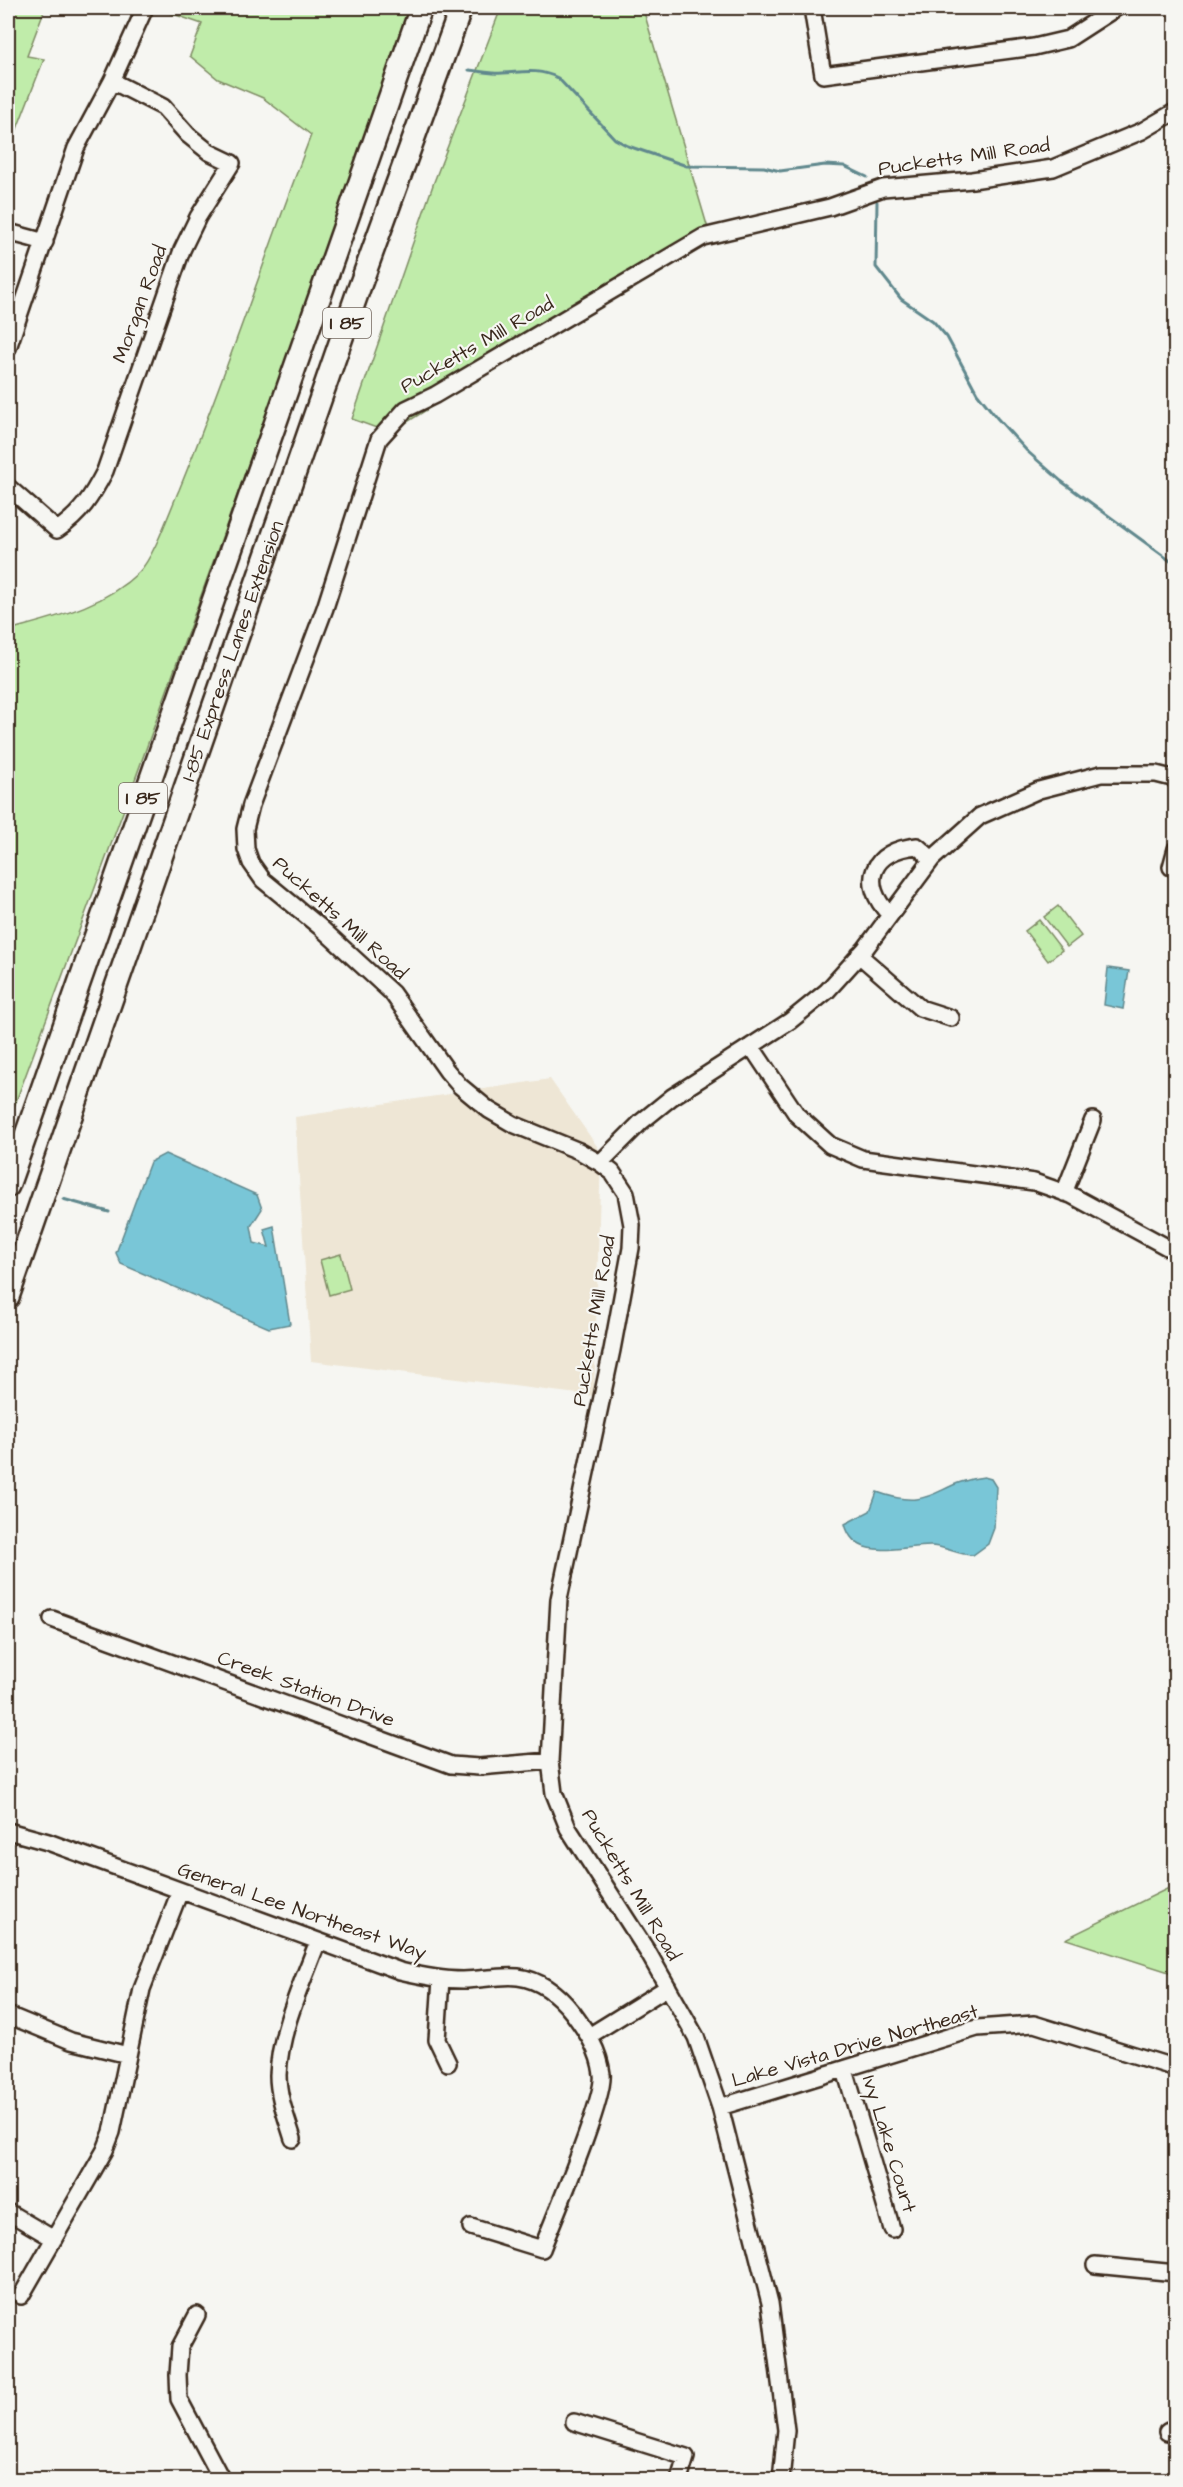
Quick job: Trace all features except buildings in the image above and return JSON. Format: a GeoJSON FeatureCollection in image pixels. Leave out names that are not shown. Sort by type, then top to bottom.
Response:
{"type":"FeatureCollection","features":[{"type":"Feature","properties":{"kind":"highway","name":"I-85 Express Lanes Extension"},"geometry":{"type":"LineString","coordinates":[[8,1186],[421,8]]}},
{"type":"Feature","properties":{"kind":"highway","name":"I-85 Express Lanes Extension"},"geometry":{"type":"LineString","coordinates":[[8,1297],[357,294],[461,8]]}},
{"type":"Feature","properties":{"kind":"street"},"geometry":{"type":"LineString","coordinates":[[8,348],[76,148],[112,81],[145,8]]}},
{"type":"Feature","properties":{"kind":"street"},"geometry":{"type":"LineString","coordinates":[[812,8],[823,75],[1034,46],[1068,39],[1116,8]]}},
{"type":"Feature","properties":{"kind":"street","name":"Morgan Road"},"geometry":{"type":"LineString","coordinates":[[8,487],[57,531],[74,519],[88,503],[105,471],[182,250],[198,217],[232,163],[209,152],[188,135],[163,107],[112,81]]}},
{"type":"Feature","properties":{"kind":"street","name":"Pucketts Mill Road"},"geometry":{"type":"LineString","coordinates":[[781,2480],[786,2430],[770,2303],[720,2107],[696,2037],[668,1987],[568,1828],[554,1793],[550,1761],[559,1599],[612,1350],[631,1248],[632,1225],[626,1193],[612,1172],[600,1163],[579,1151],[513,1125],[489,1110],[460,1086],[392,993],[321,927],[263,880],[251,863],[246,849],[246,829],[251,805],[325,608],[379,439],[406,409],[445,389],[703,237],[830,207],[884,188],[972,180],[1053,168],[1142,131],[1176,111]]}},
{"type":"Feature","properties":{"kind":"street"},"geometry":{"type":"LineString","coordinates":[[8,232],[45,242]]}},
{"type":"Feature","properties":{"kind":"street"},"geometry":{"type":"LineString","coordinates":[[600,1163],[641,1122],[672,1097],[790,1021],[827,991],[859,955],[932,859],[980,816],[1039,790],[1101,774],[1156,774],[1176,778]]}},
{"type":"Feature","properties":{"kind":"street"},"geometry":{"type":"LineString","coordinates":[[890,915],[877,902],[873,886],[875,867],[883,856],[898,848],[916,846],[932,859]]}},
{"type":"Feature","properties":{"kind":"street"},"geometry":{"type":"LineString","coordinates":[[1171,867],[1176,849]]}},
{"type":"Feature","properties":{"kind":"street"},"geometry":{"type":"LineString","coordinates":[[859,955],[920,1008],[951,1018]]}},
{"type":"Feature","properties":{"kind":"street"},"geometry":{"type":"LineString","coordinates":[[751,1046],[797,1115],[830,1145],[863,1159],[1034,1182],[1064,1193],[1176,1252]]}},
{"type":"Feature","properties":{"kind":"street"},"geometry":{"type":"LineString","coordinates":[[1064,1193],[1093,1120]]}},
{"type":"Feature","properties":{"kind":"street","name":"Creek Station Drive"},"geometry":{"type":"LineString","coordinates":[[52,1619],[451,1765],[479,1767],[550,1761]]}},
{"type":"Feature","properties":{"kind":"street","name":"General Lee Northeast Way"},"geometry":{"type":"LineString","coordinates":[[8,1831],[48,1842],[400,1971],[441,1979],[518,1977],[544,1985],[564,2001],[589,2036],[598,2054],[603,2076],[597,2103],[542,2249],[471,2227]]}},
{"type":"Feature","properties":{"kind":"street"},"geometry":{"type":"LineString","coordinates":[[21,2296],[105,2150],[112,2132],[142,1989],[180,1891]]}},
{"type":"Feature","properties":{"kind":"street"},"geometry":{"type":"LineString","coordinates":[[293,2139],[282,2105],[278,2077],[283,2037],[318,1941]]}},
{"type":"Feature","properties":{"kind":"street"},"geometry":{"type":"LineString","coordinates":[[441,1979],[437,2040],[448,2063]]}},
{"type":"Feature","properties":{"kind":"street"},"geometry":{"type":"LineString","coordinates":[[589,2036],[668,1987]]}},
{"type":"Feature","properties":{"kind":"street"},"geometry":{"type":"LineString","coordinates":[[8,2014],[71,2041],[128,2055]]}},
{"type":"Feature","properties":{"kind":"street","name":"Lake Vista Drive Northeast"},"geometry":{"type":"LineString","coordinates":[[720,2107],[977,2028],[1034,2025],[1176,2068]]}},
{"type":"Feature","properties":{"kind":"street","name":"Ivy Lake Court"},"geometry":{"type":"LineString","coordinates":[[845,2070],[892,2229]]}},
{"type":"Feature","properties":{"kind":"street"},"geometry":{"type":"LineString","coordinates":[[8,2212],[54,2239]]}},
{"type":"Feature","properties":{"kind":"street"},"geometry":{"type":"LineString","coordinates":[[1095,2265],[1176,2273]]}},
{"type":"Feature","properties":{"kind":"street"},"geometry":{"type":"LineString","coordinates":[[197,2315],[180,2347],[179,2399],[216,2477]]}},
{"type":"Feature","properties":{"kind":"street"},"geometry":{"type":"LineString","coordinates":[[574,2422],[686,2457],[679,2480]]}},
{"type":"Feature","properties":{"kind":"shaded area"},"geometry":{"type":"Polygon","coordinates":[[[550,1079],[601,1152],[594,1396],[311,1361],[295,1117],[550,1079]]]}},
{"type":"Feature","properties":{"kind":"green space"},"geometry":{"type":"Polygon","coordinates":[[[8,8],[45,8],[27,56],[44,59],[8,152],[8,8]]]}},
{"type":"Feature","properties":{"kind":"green space"},"geometry":{"type":"Polygon","coordinates":[[[156,8],[412,8],[137,774],[8,1123],[8,620],[16,628],[81,608],[112,593],[145,565],[161,533],[197,446],[311,135],[263,98],[218,79],[190,56],[202,24],[156,8]]]}},
{"type":"Feature","properties":{"kind":"green space"},"geometry":{"type":"Polygon","coordinates":[[[501,8],[637,8],[644,12],[709,232],[390,433],[352,419],[434,182],[501,8]]]}},
{"type":"Feature","properties":{"kind":"green space"},"geometry":{"type":"Polygon","coordinates":[[[1058,906],[1081,936],[1067,947],[1044,917],[1058,906]]]}},
{"type":"Feature","properties":{"kind":"green space"},"geometry":{"type":"Polygon","coordinates":[[[1039,920],[1062,950],[1048,961],[1025,931],[1039,920]]]}},
{"type":"Feature","properties":{"kind":"green space"},"geometry":{"type":"Polygon","coordinates":[[[341,1254],[350,1289],[329,1295],[320,1260],[341,1254]]]}},
{"type":"Feature","properties":{"kind":"green space"},"geometry":{"type":"Polygon","coordinates":[[[1175,1885],[1175,1974],[1066,1939],[1067,1938],[1175,1885]]]}},
{"type":"Feature","properties":{"kind":"water"},"geometry":{"type":"Polygon","coordinates":[[[1108,968],[1129,971],[1123,1009],[1104,1005],[1108,968]]]}},
{"type":"Feature","properties":{"kind":"water"},"geometry":{"type":"Polygon","coordinates":[[[165,1154],[257,1195],[262,1209],[251,1226],[254,1243],[269,1247],[264,1229],[274,1226],[290,1324],[269,1328],[121,1264],[116,1253],[150,1162],[165,1154]]]}},
{"type":"Feature","properties":{"kind":"water"},"geometry":{"type":"Polygon","coordinates":[[[984,1477],[991,1479],[996,1487],[994,1528],[988,1544],[973,1555],[932,1546],[881,1550],[869,1548],[859,1544],[850,1536],[845,1524],[870,1511],[877,1492],[896,1498],[923,1498],[955,1484],[984,1477]]]}},
{"type":"Feature","properties":{"kind":"waterway"},"geometry":{"type":"LineString","coordinates":[[469,70],[495,73],[537,72],[558,78],[615,139],[628,146],[687,166],[764,167],[780,171],[825,165],[844,166],[867,177]]}},
{"type":"Feature","properties":{"kind":"waterway"},"geometry":{"type":"LineString","coordinates":[[877,202],[876,267],[901,299],[933,321],[947,337],[977,393],[997,418],[1027,451],[1061,481],[1176,565]]}},
{"type":"Feature","properties":{"kind":"waterway"},"geometry":{"type":"LineString","coordinates":[[63,1199],[109,1212]]}}]}
